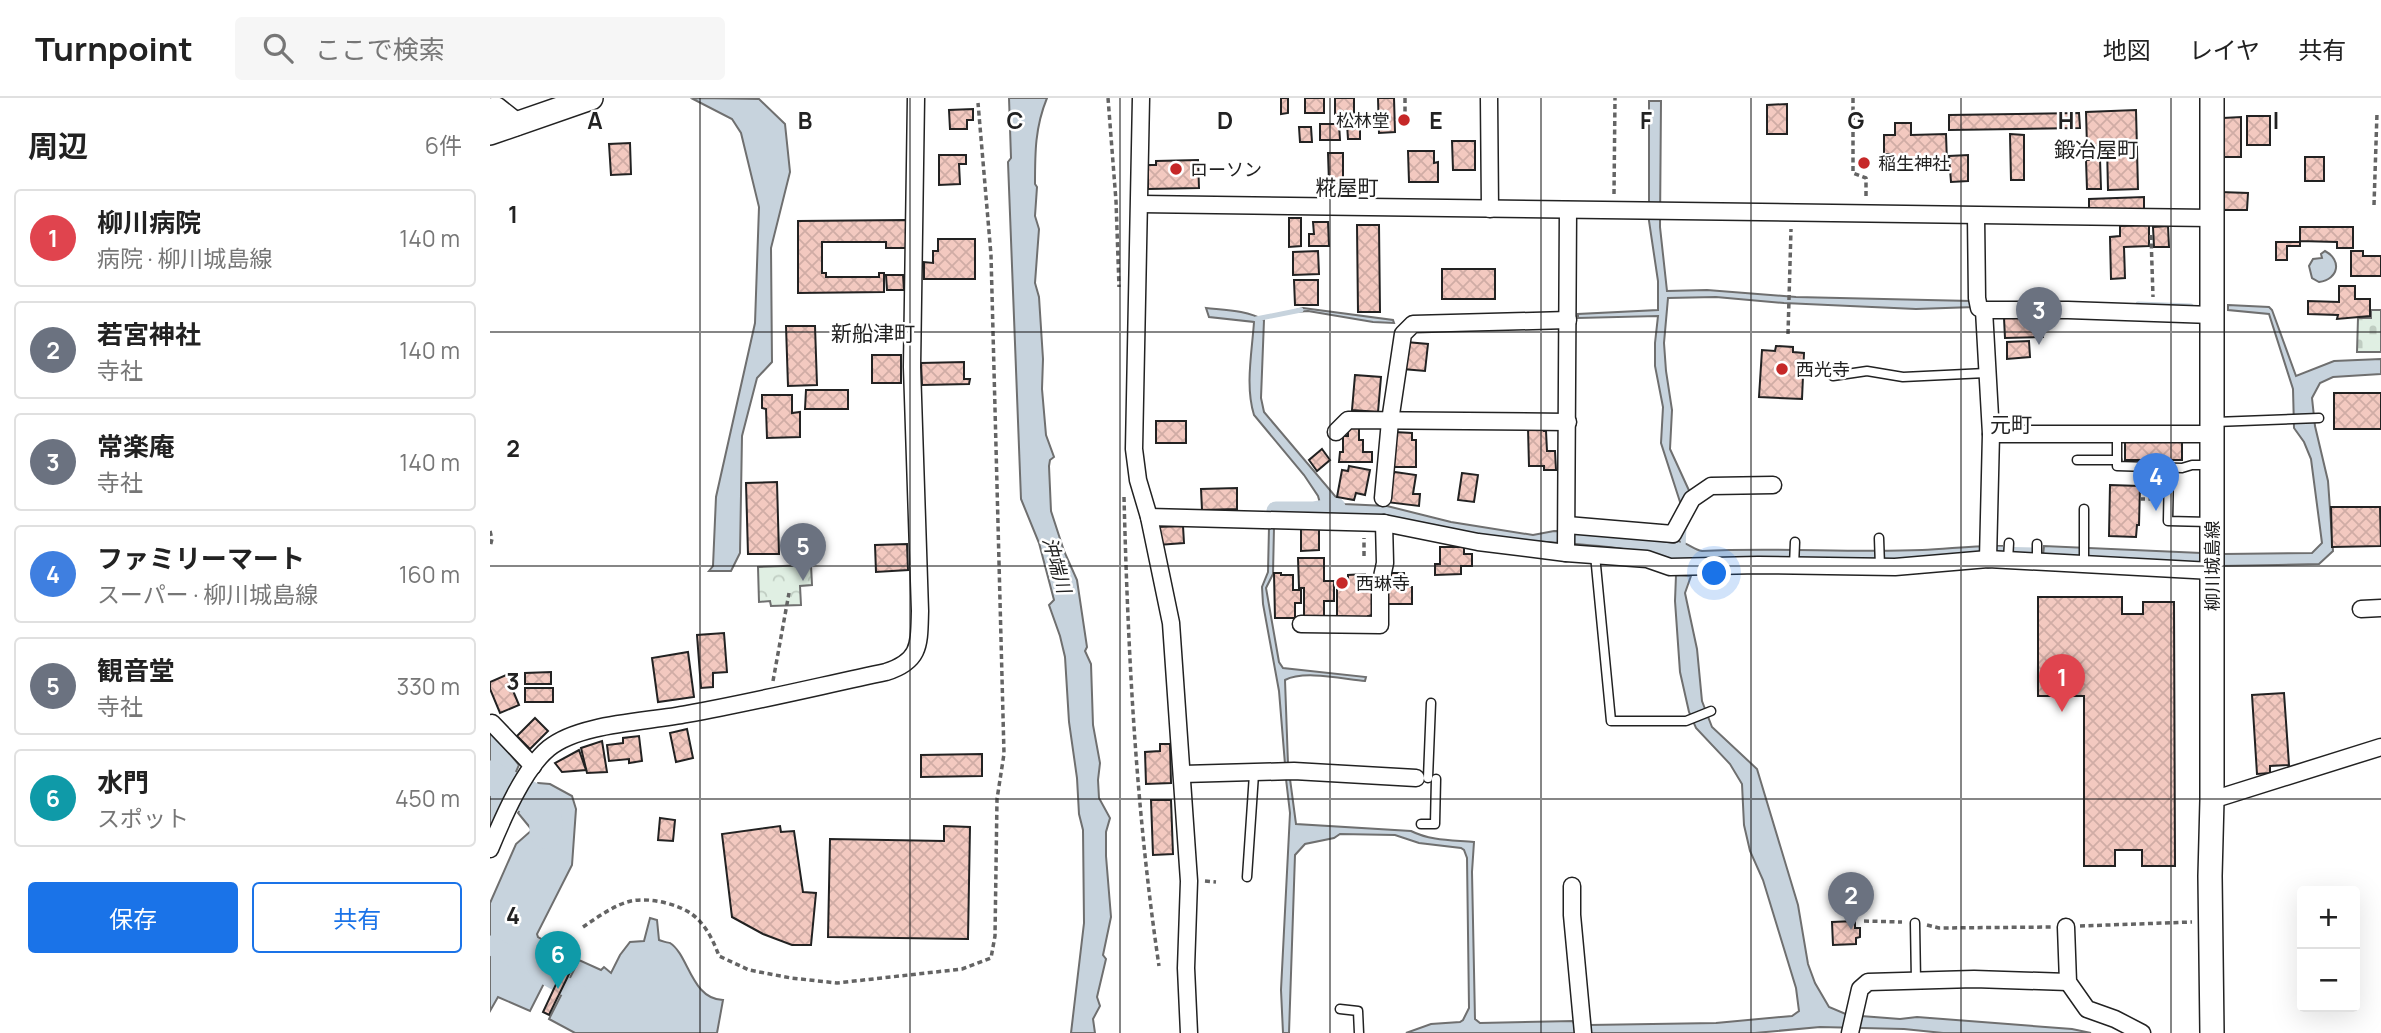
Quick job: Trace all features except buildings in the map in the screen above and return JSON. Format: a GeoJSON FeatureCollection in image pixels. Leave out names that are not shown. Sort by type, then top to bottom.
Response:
{"type":"FeatureCollection","features":[{"type":"Feature","properties":{"kind":"main road"},"geometry":{"type":"LineString","coordinates":[[490,133],[591,98]]}},
{"type":"Feature","properties":{"kind":"main road","name":"柳川城島線"},"geometry":{"type":"LineString","coordinates":[[2212,1033],[2213,98]]}},
{"type":"Feature","properties":{"kind":"main road"},"geometry":{"type":"LineString","coordinates":[[490,110],[496,109],[514,124]]}},
{"type":"Feature","properties":{"kind":"street"},"geometry":{"type":"LineString","coordinates":[[490,849],[503,815],[533,766],[547,749],[564,738],[587,730],[687,715],[900,668],[910,662],[918,648],[920,611],[912,367],[916,98]]}},
{"type":"Feature","properties":{"kind":"street"},"geometry":{"type":"LineString","coordinates":[[1141,98],[1134,449],[1138,480],[1149,517],[1171,623],[1189,881],[1186,968],[1189,1033]]}},
{"type":"Feature","properties":{"kind":"street"},"geometry":{"type":"LineString","coordinates":[[1489,98],[1490,209]]}},
{"type":"Feature","properties":{"kind":"street"},"geometry":{"type":"LineString","coordinates":[[1140,204],[2212,218]]}},
{"type":"Feature","properties":{"kind":"street"},"geometry":{"type":"LineString","coordinates":[[1567,550],[1568,210]]}},
{"type":"Feature","properties":{"kind":"street"},"geometry":{"type":"LineString","coordinates":[[1976,216],[1980,305],[1991,434],[1988,552]]}},
{"type":"Feature","properties":{"kind":"street"},"geometry":{"type":"LineString","coordinates":[[1980,305],[2080,310],[2212,308]]}},
{"type":"Feature","properties":{"kind":"street"},"geometry":{"type":"LineString","coordinates":[[1383,498],[1390,421],[1403,334],[1413,324],[1568,320]]}},
{"type":"Feature","properties":{"kind":"street"},"geometry":{"type":"LineString","coordinates":[[1336,432],[1348,419],[1568,422]]}},
{"type":"Feature","properties":{"kind":"street"},"geometry":{"type":"LineString","coordinates":[[1991,434],[2117,435],[2212,428]]}},
{"type":"Feature","properties":{"kind":"street"},"geometry":{"type":"LineString","coordinates":[[1567,525],[1673,534],[1692,499],[1711,486],[1773,485]]}},
{"type":"Feature","properties":{"kind":"street"},"geometry":{"type":"LineString","coordinates":[[1149,517],[1384,523],[1478,542],[1647,559],[1670,567],[1880,564],[1988,552],[2008,558],[2037,560],[2212,562]]}},
{"type":"Feature","properties":{"kind":"street"},"geometry":{"type":"LineString","coordinates":[[1301,624],[1380,625],[1380,586],[1385,563],[1384,523]]}},
{"type":"Feature","properties":{"kind":"street"},"geometry":{"type":"LineString","coordinates":[[2361,609],[2381,608]]}},
{"type":"Feature","properties":{"kind":"street"},"geometry":{"type":"LineString","coordinates":[[492,723],[533,766]]}},
{"type":"Feature","properties":{"kind":"street"},"geometry":{"type":"LineString","coordinates":[[2212,800],[2381,747]]}},
{"type":"Feature","properties":{"kind":"street"},"geometry":{"type":"LineString","coordinates":[[1183,774],[1288,772],[1431,778]]}},
{"type":"Feature","properties":{"kind":"street"},"geometry":{"type":"LineString","coordinates":[[1572,886],[1582,1026]]}},
{"type":"Feature","properties":{"kind":"street"},"geometry":{"type":"LineString","coordinates":[[2066,927],[2068,982],[2087,1009],[2142,1033]]}},
{"type":"Feature","properties":{"kind":"street"},"geometry":{"type":"LineString","coordinates":[[1850,1033],[1860,989],[1868,982],[1974,979],[2068,982]]}},
{"type":"Feature","properties":{"kind":"lane"},"geometry":{"type":"LineString","coordinates":[[1833,376],[1867,371],[1903,377],[1986,373]]}},
{"type":"Feature","properties":{"kind":"lane"},"geometry":{"type":"LineString","coordinates":[[2212,428],[2319,418]]}},
{"type":"Feature","properties":{"kind":"lane"},"geometry":{"type":"LineString","coordinates":[[2117,435],[2117,466],[2212,465]]}},
{"type":"Feature","properties":{"kind":"lane"},"geometry":{"type":"LineString","coordinates":[[2077,460],[2118,460]]}},
{"type":"Feature","properties":{"kind":"lane"},"geometry":{"type":"LineString","coordinates":[[2169,467],[2168,521],[2212,522]]}},
{"type":"Feature","properties":{"kind":"lane"},"geometry":{"type":"LineString","coordinates":[[2084,509],[2084,562]]}},
{"type":"Feature","properties":{"kind":"lane"},"geometry":{"type":"LineString","coordinates":[[1879,538],[1880,564]]}},
{"type":"Feature","properties":{"kind":"lane"},"geometry":{"type":"LineString","coordinates":[[1794,564],[1795,542]]}},
{"type":"Feature","properties":{"kind":"lane"},"geometry":{"type":"LineString","coordinates":[[2008,543],[2008,558]]}},
{"type":"Feature","properties":{"kind":"lane"},"geometry":{"type":"LineString","coordinates":[[2037,544],[2037,560]]}},
{"type":"Feature","properties":{"kind":"lane"},"geometry":{"type":"LineString","coordinates":[[1595,555],[1611,721],[1686,721],[1711,711]]}},
{"type":"Feature","properties":{"kind":"lane"},"geometry":{"type":"LineString","coordinates":[[1421,824],[1435,824],[1431,778],[1431,703]]}},
{"type":"Feature","properties":{"kind":"lane"},"geometry":{"type":"LineString","coordinates":[[1247,877],[1254,774]]}},
{"type":"Feature","properties":{"kind":"lane"},"geometry":{"type":"LineString","coordinates":[[1914,923],[1916,981]]}},
{"type":"Feature","properties":{"kind":"lane"},"geometry":{"type":"LineString","coordinates":[[1340,1009],[1358,1011],[1359,1033]]}},
{"type":"Feature","properties":{"kind":"path"},"geometry":{"type":"LineString","coordinates":[[1108,98],[1116,201],[1119,296]]}},
{"type":"Feature","properties":{"kind":"path"},"geometry":{"type":"LineString","coordinates":[[1405,98],[1405,120]]}},
{"type":"Feature","properties":{"kind":"path"},"geometry":{"type":"LineString","coordinates":[[1614,210],[1615,98]]}},
{"type":"Feature","properties":{"kind":"path"},"geometry":{"type":"LineString","coordinates":[[1853,98],[1853,173],[1866,178],[1867,214]]}},
{"type":"Feature","properties":{"kind":"path"},"geometry":{"type":"LineString","coordinates":[[583,927],[606,912],[631,901],[658,900],[693,915],[713,939],[719,956],[748,970],[837,984],[962,969],[991,958],[995,936],[997,799],[1004,754],[991,255],[978,103]]}},
{"type":"Feature","properties":{"kind":"path"},"geometry":{"type":"LineString","coordinates":[[2374,205],[2377,113]]}},
{"type":"Feature","properties":{"kind":"path"},"geometry":{"type":"LineString","coordinates":[[1788,334],[1791,213]]}},
{"type":"Feature","properties":{"kind":"path"},"geometry":{"type":"LineString","coordinates":[[2150,219],[2153,299]]}},
{"type":"Feature","properties":{"kind":"path"},"geometry":{"type":"LineString","coordinates":[[1124,484],[1126,575],[1138,774],[1148,888],[1159,966]]}},
{"type":"Feature","properties":{"kind":"path"},"geometry":{"type":"LineString","coordinates":[[2140,499],[2155,499]]}},
{"type":"Feature","properties":{"kind":"path"},"geometry":{"type":"LineString","coordinates":[[490,531],[490,547]]}},
{"type":"Feature","properties":{"kind":"path"},"geometry":{"type":"LineString","coordinates":[[770,697],[789,593]]}},
{"type":"Feature","properties":{"kind":"path"},"geometry":{"type":"LineString","coordinates":[[1864,921],[1914,923],[1939,928],[2066,927],[2211,921]]}},
{"type":"Feature","properties":{"kind":"green space"},"geometry":{"type":"Polygon","coordinates":[[[2371,310],[2381,310],[2381,352],[2357,352],[2358,318],[2371,318],[2371,310]]]}},
{"type":"Feature","properties":{"kind":"green space"},"geometry":{"type":"Polygon","coordinates":[[[811,565],[812,585],[800,586],[801,605],[771,606],[770,601],[759,602],[758,567],[811,565]]]}},
{"type":"Feature","properties":{"kind":"water","name":"沖端川"},"geometry":{"type":"Polygon","coordinates":[[[1009,98],[1047,98],[1040,119],[1036,151],[1035,216],[1039,229],[1035,283],[1039,297],[1046,435],[1054,457],[1049,466],[1051,511],[1077,580],[1087,647],[1085,651],[1091,664],[1093,725],[1100,763],[1099,798],[1110,818],[1106,832],[1106,856],[1111,917],[1103,955],[1106,959],[1097,997],[1100,1006],[1093,1019],[1095,1033],[1071,1033],[1084,923],[1083,830],[1069,722],[1065,657],[1049,605],[1054,600],[1039,543],[1021,499],[1008,162],[1011,158],[1009,98]]]}},
{"type":"Feature","properties":{"kind":"water"},"geometry":{"type":"Polygon","coordinates":[[[693,99],[759,99],[785,124],[790,172],[771,248],[772,362],[757,378],[742,436],[740,553],[731,571],[709,571],[713,566],[716,497],[755,323],[759,207],[741,133],[732,119],[693,99]]]}},
{"type":"Feature","properties":{"kind":"water"},"geometry":{"type":"Polygon","coordinates":[[[1649,101],[1661,101],[1660,227],[1667,291],[1707,290],[1796,297],[1971,301],[1974,307],[1916,309],[1716,297],[1668,298],[1664,343],[1672,410],[1670,449],[1692,497],[1681,505],[1661,443],[1663,407],[1655,366],[1658,316],[1578,318],[1578,314],[1658,310],[1658,281],[1649,221],[1649,101]]]}},
{"type":"Feature","properties":{"kind":"water"},"geometry":{"type":"Polygon","coordinates":[[[2325,251],[2334,259],[2336,269],[2331,277],[2319,282],[2312,278],[2309,266],[2313,259],[2322,258],[2321,254],[2325,251]]]}},
{"type":"Feature","properties":{"kind":"water"},"geometry":{"type":"Polygon","coordinates":[[[2228,305],[2269,307],[2272,310],[2296,376],[2334,361],[2381,359],[2381,374],[2333,377],[2320,383],[2312,398],[2315,426],[2328,481],[2333,551],[2319,564],[2221,566],[2043,556],[2044,546],[2224,554],[2312,553],[2322,543],[2311,459],[2294,428],[2293,389],[2269,314],[2228,310],[2228,305]]]}},
{"type":"Feature","properties":{"kind":"water"},"geometry":{"type":"Polygon","coordinates":[[[1206,308],[1243,312],[1264,320],[1261,398],[1264,412],[1344,504],[1387,506],[1451,522],[1533,535],[1554,531],[1602,532],[1674,543],[1678,541],[1702,551],[1894,551],[2002,546],[2002,553],[1887,560],[1675,561],[1612,547],[1482,537],[1323,514],[1318,496],[1304,475],[1254,415],[1250,381],[1254,322],[1209,317],[1206,308]]]}},
{"type":"Feature","properties":{"kind":"water"},"geometry":{"type":"Polygon","coordinates":[[[1303,308],[1393,320],[1394,323],[1308,311],[1296,312],[1303,308]]]}},
{"type":"Feature","properties":{"kind":"water"},"geometry":{"type":"Polygon","coordinates":[[[1269,527],[1274,527],[1273,574],[1266,588],[1279,662],[1283,668],[1366,677],[1365,681],[1313,675],[1285,680],[1288,764],[1285,764],[1279,691],[1263,604],[1262,587],[1268,572],[1269,527]]]}},
{"type":"Feature","properties":{"kind":"water"},"geometry":{"type":"Polygon","coordinates":[[[1676,575],[1691,576],[1685,593],[1697,649],[1702,701],[1712,727],[1757,769],[1798,905],[1808,964],[1829,1007],[1848,1015],[1900,1019],[1917,1017],[2072,1029],[2091,1033],[1943,1033],[1820,1027],[1755,1033],[1406,1033],[1431,1024],[1460,1022],[1469,1008],[1467,858],[1461,848],[1419,843],[1395,835],[1340,834],[1334,838],[1305,844],[1295,855],[1289,1033],[1283,1033],[1281,990],[1290,813],[1286,779],[1290,779],[1296,824],[1411,831],[1434,838],[1474,842],[1472,872],[1475,1019],[1480,1023],[1716,1023],[1792,1016],[1799,1011],[1796,988],[1763,880],[1750,851],[1744,825],[1742,784],[1730,764],[1696,728],[1689,712],[1680,672],[1676,575]]]}},
{"type":"Feature","properties":{"kind":"water"},"geometry":{"type":"Polygon","coordinates":[[[490,730],[519,765],[490,831],[490,730]]]}},
{"type":"Feature","properties":{"kind":"water"},"geometry":{"type":"Polygon","coordinates":[[[538,783],[550,784],[572,796],[576,809],[572,865],[537,934],[561,950],[530,1011],[498,997],[490,1011],[490,903],[516,844],[532,830],[518,813],[538,783]]]}},
{"type":"Feature","properties":{"kind":"water"},"geometry":{"type":"Polygon","coordinates":[[[650,918],[657,920],[659,940],[670,943],[676,949],[697,985],[712,998],[723,1000],[717,1033],[575,1033],[549,1019],[579,960],[601,970],[604,967],[611,973],[630,942],[644,941],[650,918]]]}},
{"type":"Feature","properties":{"kind":"waterway"},"geometry":{"type":"LineString","coordinates":[[2138,304],[2191,306]]}},
{"type":"Feature","properties":{"kind":"waterway"},"geometry":{"type":"LineString","coordinates":[[1256,319],[1301,310]]}},
{"type":"Feature","properties":{"kind":"waterway"},"geometry":{"type":"LineString","coordinates":[[1276,511],[1313,511],[1336,507]]}},
{"type":"Feature","properties":{"kind":"waterway"},"geometry":{"type":"LineString","coordinates":[[1683,548],[1684,526]]}},
{"type":"Feature","properties":{"kind":"waterway"},"geometry":{"type":"LineString","coordinates":[[1995,549],[2038,550]]}},
{"type":"Feature","properties":{"kind":"waterway"},"geometry":{"type":"LineString","coordinates":[[490,777],[545,806],[546,832]]}},
{"type":"Feature","properties":{"kind":"waterway"},"geometry":{"type":"LineString","coordinates":[[490,945],[578,993]]}},
{"type":"Feature","properties":{"kind":"place","name":"松林堂"},"geometry":{"type":"Point","coordinates":[1404,120]}},
{"type":"Feature","properties":{"kind":"place","name":"稲生神社"},"geometry":{"type":"Point","coordinates":[1864,163]}},
{"type":"Feature","properties":{"kind":"place","name":"ローソン"},"geometry":{"type":"Point","coordinates":[1176,169]}},
{"type":"Feature","properties":{"kind":"place","name":"常楽庵"},"geometry":{"type":"Point","coordinates":[2039,345]}},
{"type":"Feature","properties":{"kind":"place","name":"西光寺"},"geometry":{"type":"Point","coordinates":[1782,369]}},
{"type":"Feature","properties":{"kind":"place","name":"ファミリーマート"},"geometry":{"type":"Point","coordinates":[2156,511]}},
{"type":"Feature","properties":{"kind":"place","name":"観音堂"},"geometry":{"type":"Point","coordinates":[803,581]}},
{"type":"Feature","properties":{"kind":"place","name":"西琳寺"},"geometry":{"type":"Point","coordinates":[1342,583]}},
{"type":"Feature","properties":{"kind":"place","name":"柳川病院"},"geometry":{"type":"Point","coordinates":[2062,712]}},
{"type":"Feature","properties":{"kind":"place","name":"若宮神社"},"geometry":{"type":"Point","coordinates":[1851,930]}},
{"type":"Feature","properties":{"kind":"place","name":"水門"},"geometry":{"type":"Point","coordinates":[558,989]}},
{"type":"Feature","properties":{"kind":"district","name":"鍛冶屋町"},"geometry":{"type":"Point","coordinates":[2096,149]}},
{"type":"Feature","properties":{"kind":"district","name":"糀屋町"},"geometry":{"type":"Point","coordinates":[1347,187]}},
{"type":"Feature","properties":{"kind":"district","name":"新船津町"},"geometry":{"type":"Point","coordinates":[873,333]}},
{"type":"Feature","properties":{"kind":"district","name":"元町"},"geometry":{"type":"Point","coordinates":[2011,424]}}]}
